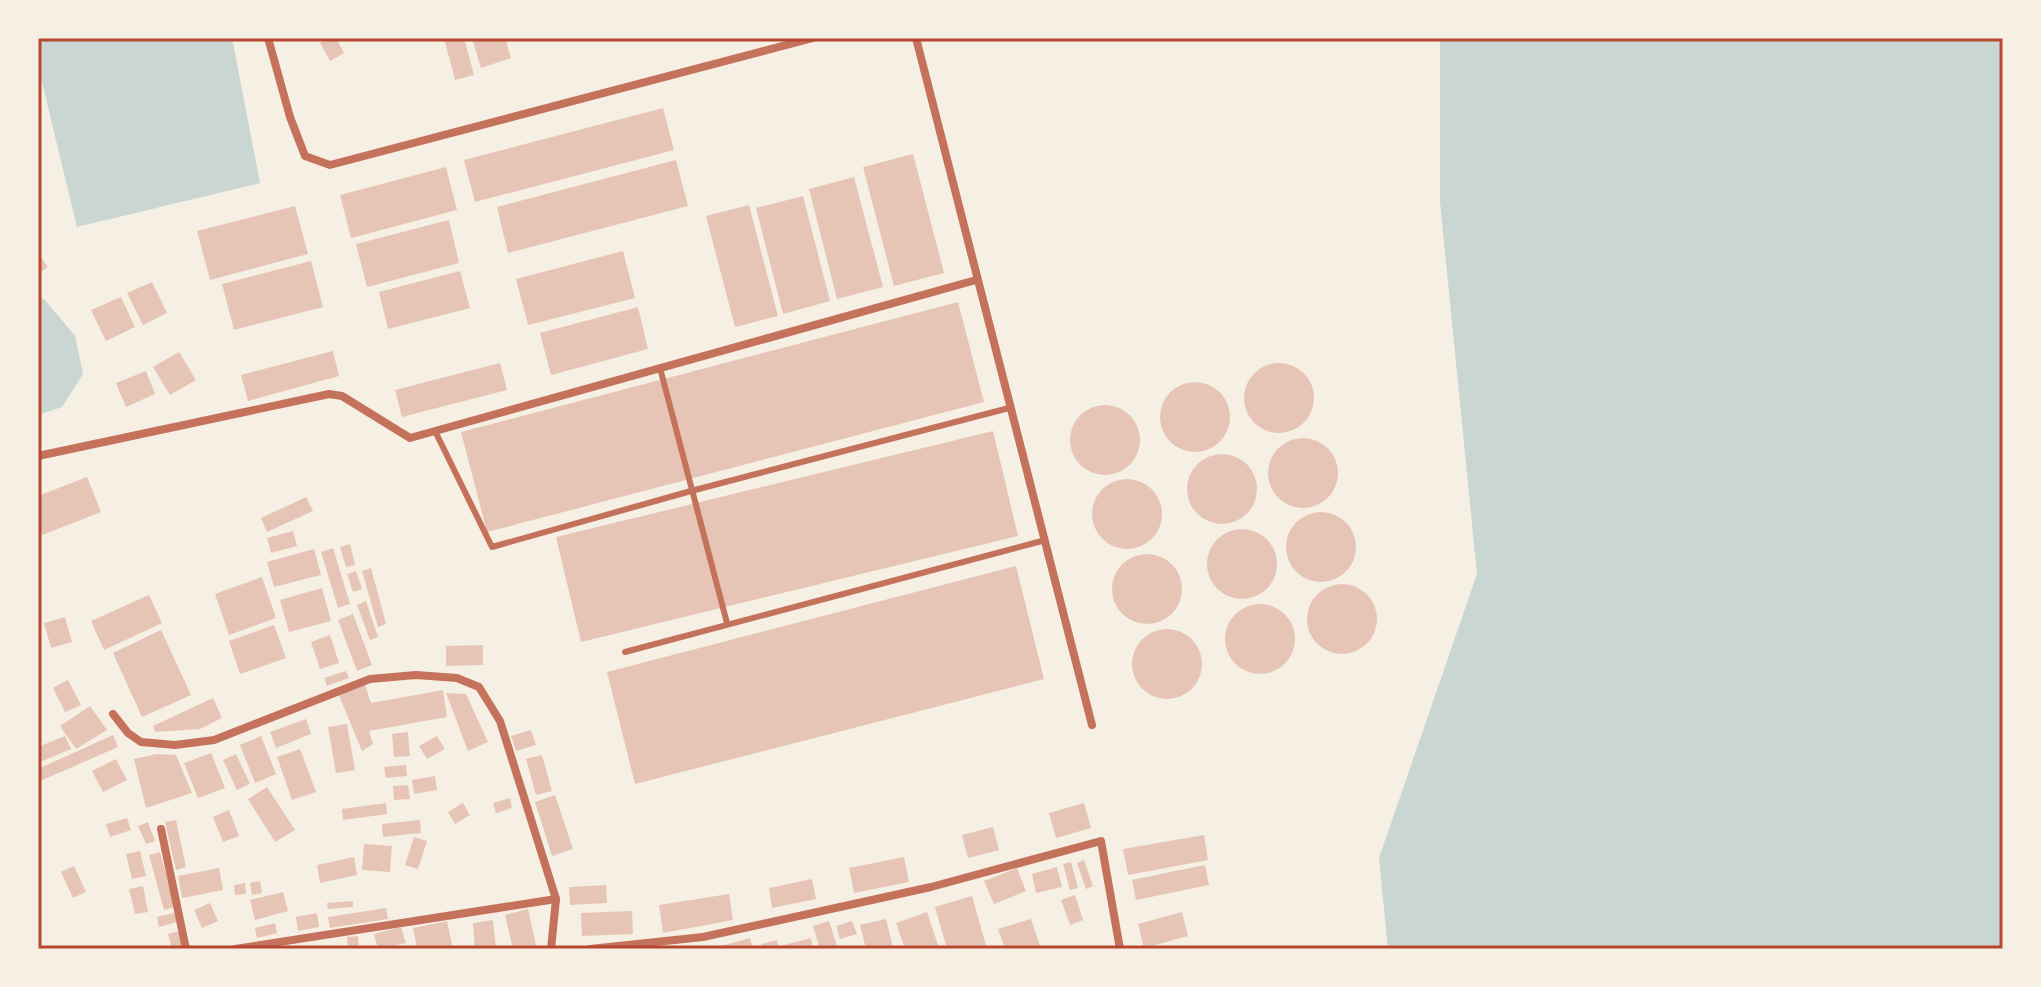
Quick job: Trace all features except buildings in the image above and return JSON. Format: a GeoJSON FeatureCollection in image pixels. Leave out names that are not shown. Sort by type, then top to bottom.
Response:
{"type":"FeatureCollection","features":[{"type":"Feature","properties":{"kind":"street"},"geometry":{"type":"LineString","coordinates":[[268,38],[290,117],[305,156],[330,165],[813,38]]}},
{"type":"Feature","properties":{"kind":"street"},"geometry":{"type":"LineString","coordinates":[[916,38],[1042,541],[1092,725]]}},
{"type":"Feature","properties":{"kind":"street"},"geometry":{"type":"LineString","coordinates":[[38,456],[329,394],[342,396],[410,438],[976,280]]}},
{"type":"Feature","properties":{"kind":"street"},"geometry":{"type":"LineString","coordinates":[[113,714],[128,733],[141,742],[175,745],[214,740],[370,679],[416,675],[457,678],[479,687],[500,721],[556,899],[551,949]]}},
{"type":"Feature","properties":{"kind":"street"},"geometry":{"type":"LineString","coordinates":[[161,829],[186,949]]}},
{"type":"Feature","properties":{"kind":"street"},"geometry":{"type":"LineString","coordinates":[[590,949],[703,937],[931,887],[1101,841],[1120,949]]}},
{"type":"Feature","properties":{"kind":"street"},"geometry":{"type":"LineString","coordinates":[[235,949],[556,899]]}},
{"type":"Feature","properties":{"kind":"lane"},"geometry":{"type":"LineString","coordinates":[[660,368],[727,623]]}},
{"type":"Feature","properties":{"kind":"lane"},"geometry":{"type":"LineString","coordinates":[[435,431],[492,547],[691,491],[1009,408]]}},
{"type":"Feature","properties":{"kind":"lane"},"geometry":{"type":"LineString","coordinates":[[625,652],[1042,541]]}},
{"type":"Feature","properties":{"kind":"shaded area"},"geometry":{"type":"Polygon","coordinates":[[[38,38],[232,38],[260,183],[77,227],[38,66],[38,38]]]}},
{"type":"Feature","properties":{"kind":"shaded area"},"geometry":{"type":"Polygon","coordinates":[[[1440,38],[2003,38],[2003,949],[1388,949],[1379,858],[1477,574],[1440,202],[1440,38]]]}},
{"type":"Feature","properties":{"kind":"shaded area"},"geometry":{"type":"Polygon","coordinates":[[[38,299],[44,299],[75,336],[83,374],[62,407],[38,415],[38,299]]]}}]}
